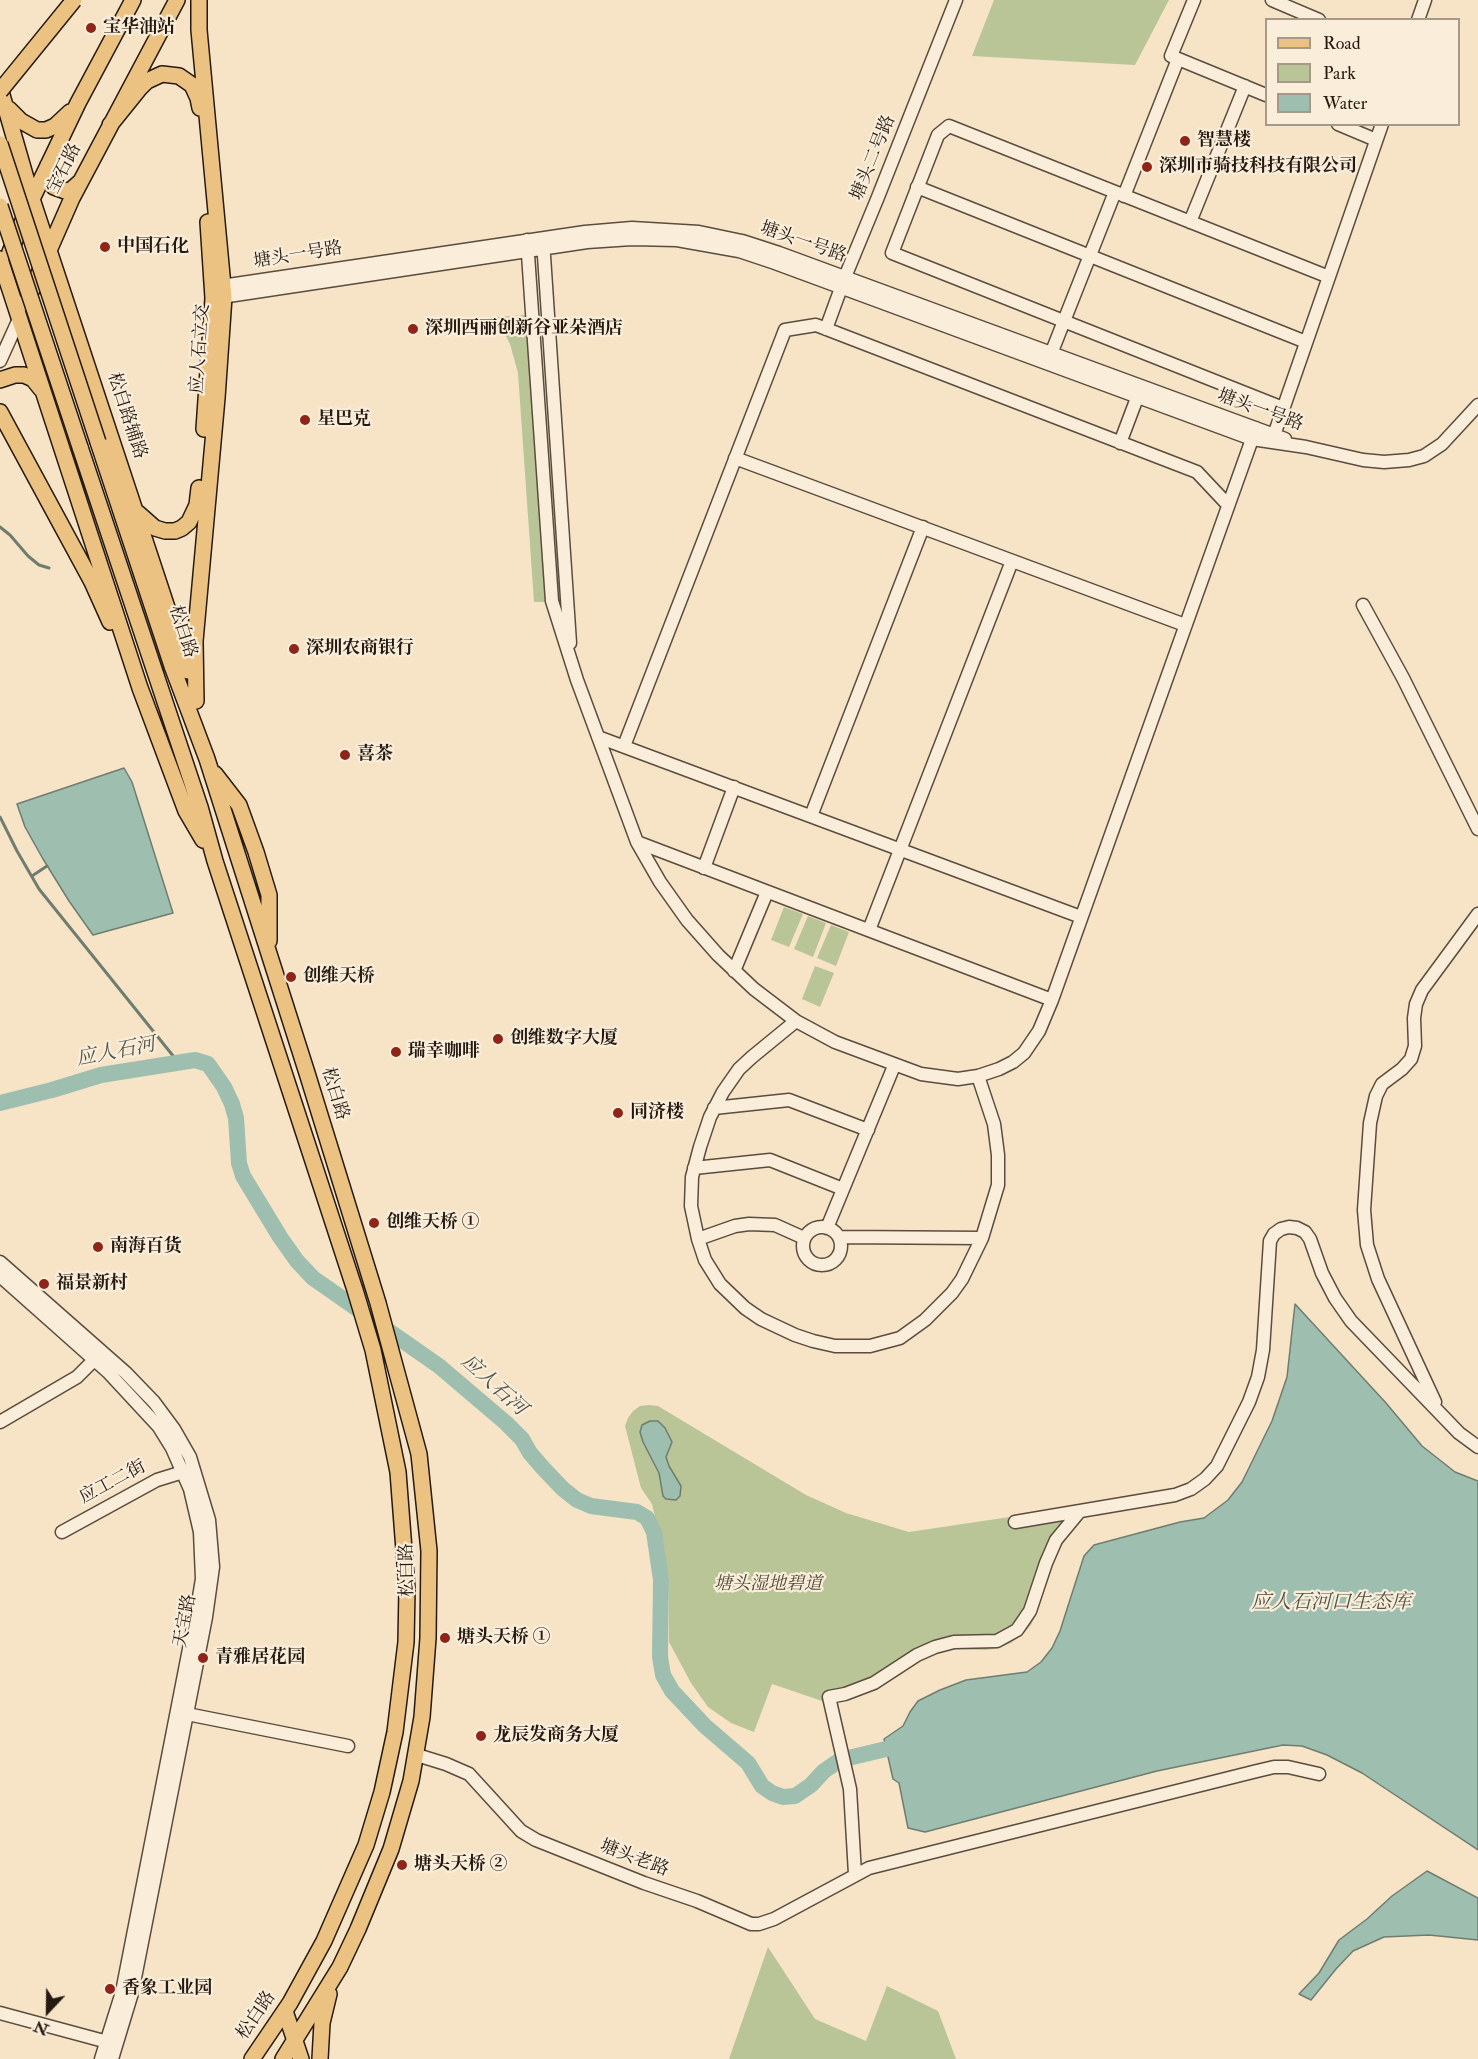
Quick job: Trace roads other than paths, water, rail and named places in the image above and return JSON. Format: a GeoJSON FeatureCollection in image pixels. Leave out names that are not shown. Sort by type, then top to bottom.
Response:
{"type":"FeatureCollection","features":[{"type":"Feature","properties":{"kind":"main road"},"geometry":{"type":"LineString","coordinates":[[0,121],[4,110],[1,93],[74,0]]}},
{"type":"Feature","properties":{"kind":"main road","name":"宝石路"},"geometry":{"type":"LineString","coordinates":[[1,268],[78,104],[133,0]]}},
{"type":"Feature","properties":{"kind":"main road","name":"宝石路"},"geometry":{"type":"LineString","coordinates":[[19,319],[80,182],[177,0]]}},
{"type":"Feature","properties":{"kind":"main road","name":"应人石立交"},"geometry":{"type":"LineString","coordinates":[[196,701],[195,642],[217,398],[218,292],[199,30],[199,0]]}},
{"type":"Feature","properties":{"kind":"main road"},"geometry":{"type":"LineString","coordinates":[[110,125],[139,89],[154,76],[162,74],[179,76],[192,85],[196,91],[218,292],[200,483],[194,514],[182,528],[165,531],[146,522],[137,511]]}},
{"type":"Feature","properties":{"kind":"main road"},"geometry":{"type":"LineString","coordinates":[[1,93],[21,122],[37,130],[46,130],[55,126],[78,104]]}},
{"type":"Feature","properties":{"kind":"main road","name":"松白路辅路"},"geometry":{"type":"LineString","coordinates":[[1,93],[32,199],[182,648],[196,701],[208,763]]}},
{"type":"Feature","properties":{"kind":"main road","name":"松白路"},"geometry":{"type":"LineString","coordinates":[[0,144],[172,666],[208,763],[270,956],[378,1303],[418,1454],[429,1551],[428,1638],[417,1755],[403,1810],[377,1887],[340,1967],[283,2059]]}},
{"type":"Feature","properties":{"kind":"main road"},"geometry":{"type":"LineString","coordinates":[[48,165],[48,177],[54,187],[65,191],[76,187],[80,182]]}},
{"type":"Feature","properties":{"kind":"main road","name":"松白路"},"geometry":{"type":"LineString","coordinates":[[0,206],[200,807],[215,861],[355,1290],[373,1350],[398,1472],[407,1589],[406,1642],[395,1732],[382,1792],[366,1845],[324,1941],[302,1984],[252,2059]]}},
{"type":"Feature","properties":{"kind":"main road"},"geometry":{"type":"LineString","coordinates":[[1,268],[140,688],[186,811],[215,861]]}},
{"type":"Feature","properties":{"kind":"main road"},"geometry":{"type":"LineString","coordinates":[[44,396],[46,379],[58,367],[74,365],[82,368],[93,380]]}},
{"type":"Feature","properties":{"kind":"main road"},"geometry":{"type":"LineString","coordinates":[[0,380],[15,375],[24,375],[38,384],[44,396]]}},
{"type":"Feature","properties":{"kind":"main road"},"geometry":{"type":"LineString","coordinates":[[0,412],[92,582],[140,688]]}},
{"type":"Feature","properties":{"kind":"main road"},"geometry":{"type":"LineString","coordinates":[[320,2059],[322,2023],[328,1998],[340,1967]]}},
{"type":"Feature","properties":{"kind":"main road"},"geometry":{"type":"LineString","coordinates":[[285,2010],[314,2059]]}},
{"type":"Feature","properties":{"kind":"main road"},"geometry":{"type":"LineString","coordinates":[[299,2035],[301,2059]]}},
{"type":"Feature","properties":{"kind":"street","name":"塘头二号路"},"geometry":{"type":"LineString","coordinates":[[826,329],[956,0]]}},
{"type":"Feature","properties":{"kind":"street"},"geometry":{"type":"LineString","coordinates":[[1194,0],[1171,56],[1265,95]]}},
{"type":"Feature","properties":{"kind":"street"},"geometry":{"type":"LineString","coordinates":[[1272,0],[1314,18]]}},
{"type":"Feature","properties":{"kind":"street"},"geometry":{"type":"LineString","coordinates":[[1419,18],[1425,0]]}},
{"type":"Feature","properties":{"kind":"street"},"geometry":{"type":"LineString","coordinates":[[1049,358],[1089,255],[1119,194],[1178,59]]}},
{"type":"Feature","properties":{"kind":"street"},"geometry":{"type":"LineString","coordinates":[[1190,222],[1245,87]]}},
{"type":"Feature","properties":{"kind":"street"},"geometry":{"type":"LineString","coordinates":[[1283,408],[892,253],[938,135],[949,126],[1329,277]]}},
{"type":"Feature","properties":{"kind":"street"},"geometry":{"type":"LineString","coordinates":[[1343,126],[1376,140]]}},
{"type":"Feature","properties":{"kind":"street"},"geometry":{"type":"LineString","coordinates":[[1273,439],[1381,126]]}},
{"type":"Feature","properties":{"kind":"street"},"geometry":{"type":"LineString","coordinates":[[917,187],[1306,342]]}},
{"type":"Feature","properties":{"kind":"street","name":"塘头一号路"},"geometry":{"type":"LineString","coordinates":[[218,292],[543,243],[654,239],[697,243],[739,251],[843,282],[1254,433],[1363,460],[1384,462],[1424,456],[1442,444],[1478,405]]}},
{"type":"Feature","properties":{"kind":"street"},"geometry":{"type":"LineString","coordinates":[[543,243],[571,662]]}},
{"type":"Feature","properties":{"kind":"street"},"geometry":{"type":"LineString","coordinates":[[528,245],[552,601],[571,662],[637,842],[660,882],[687,920],[760,994],[796,1021],[835,1042],[894,1066],[921,1074],[958,1079],[978,1076],[1013,1062],[1024,1053],[1039,1031],[1254,433]]}},
{"type":"Feature","properties":{"kind":"street","name":"宝石路"},"geometry":{"type":"LineString","coordinates":[[0,361],[19,319]]}},
{"type":"Feature","properties":{"kind":"street"},"geometry":{"type":"LineString","coordinates":[[624,746],[785,330],[816,325],[1197,472],[1228,505]]}},
{"type":"Feature","properties":{"kind":"street"},"geometry":{"type":"LineString","coordinates":[[1120,443],[1140,391]]}},
{"type":"Feature","properties":{"kind":"street"},"geometry":{"type":"LineString","coordinates":[[735,458],[1185,625]]}},
{"type":"Feature","properties":{"kind":"street"},"geometry":{"type":"LineString","coordinates":[[812,816],[922,527]]}},
{"type":"Feature","properties":{"kind":"street"},"geometry":{"type":"LineString","coordinates":[[869,930],[1012,561]]}},
{"type":"Feature","properties":{"kind":"street"},"geometry":{"type":"LineString","coordinates":[[1364,605],[1478,829]]}},
{"type":"Feature","properties":{"kind":"street"},"geometry":{"type":"LineString","coordinates":[[598,737],[1081,917]]}},
{"type":"Feature","properties":{"kind":"street"},"geometry":{"type":"LineString","coordinates":[[704,868],[734,787]]}},
{"type":"Feature","properties":{"kind":"street"},"geometry":{"type":"LineString","coordinates":[[637,842],[1052,1000]]}},
{"type":"Feature","properties":{"kind":"street"},"geometry":{"type":"LineString","coordinates":[[735,971],[767,892]]}},
{"type":"Feature","properties":{"kind":"street"},"geometry":{"type":"LineString","coordinates":[[1439,1412],[1371,1262],[1364,1210],[1369,1134],[1376,1096],[1382,1084],[1411,1059],[1415,1046],[1415,1011],[1422,990],[1478,914]]}},
{"type":"Feature","properties":{"kind":"street"},"geometry":{"type":"LineString","coordinates":[[796,1021],[739,1069],[723,1092],[704,1132],[694,1168],[691,1191],[691,1206],[698,1239],[711,1272],[731,1296],[745,1308],[761,1319],[795,1335],[835,1346],[853,1347],[870,1346],[900,1338],[925,1320],[952,1293],[962,1279],[982,1238],[995,1200],[999,1155],[994,1124],[978,1076]]}},
{"type":"Feature","properties":{"kind":"street"},"geometry":{"type":"LineString","coordinates":[[827,1228],[894,1066]]}},
{"type":"Feature","properties":{"kind":"street"},"geometry":{"type":"LineString","coordinates":[[714,1108],[789,1100],[868,1130]]}},
{"type":"Feature","properties":{"kind":"street"},"geometry":{"type":"LineString","coordinates":[[694,1168],[770,1160],[843,1189]]}},
{"type":"Feature","properties":{"kind":"street"},"geometry":{"type":"LineString","coordinates":[[698,1239],[735,1226],[749,1224],[775,1225],[804,1238]]}},
{"type":"Feature","properties":{"kind":"street"},"geometry":{"type":"LineString","coordinates":[[1015,1522],[1174,1495],[1198,1484],[1217,1466],[1249,1402],[1258,1377],[1263,1350],[1270,1241],[1281,1229],[1289,1227],[1305,1232],[1310,1239],[1322,1273],[1335,1298],[1351,1321],[1453,1426],[1478,1447]]}},
{"type":"Feature","properties":{"kind":"street"},"geometry":{"type":"LineString","coordinates":[[839,1237],[841,1245],[835,1260],[819,1265],[805,1257],[802,1247],[804,1238],[812,1229],[827,1228],[839,1237],[982,1238]]}},
{"type":"Feature","properties":{"kind":"street","name":"天宝路"},"geometry":{"type":"LineString","coordinates":[[0,1262],[126,1373],[147,1395],[174,1429],[190,1457],[209,1520],[213,1567],[209,1600],[132,1993],[112,2044],[101,2059]]}},
{"type":"Feature","properties":{"kind":"street","name":"天宝路"},"geometry":{"type":"LineString","coordinates":[[0,1276],[94,1360],[159,1426],[183,1472],[196,1511],[202,1557],[202,1579],[112,2044],[112,2059]]}},
{"type":"Feature","properties":{"kind":"street"},"geometry":{"type":"LineString","coordinates":[[0,1422],[77,1377],[94,1360]]}},
{"type":"Feature","properties":{"kind":"street"},"geometry":{"type":"LineString","coordinates":[[1453,1426],[1478,1435]]}},
{"type":"Feature","properties":{"kind":"street","name":"应工二街"},"geometry":{"type":"LineString","coordinates":[[62,1532],[157,1480],[183,1472]]}},
{"type":"Feature","properties":{"kind":"street"},"geometry":{"type":"LineString","coordinates":[[855,1874],[850,1789],[829,1697],[874,1683],[917,1655],[935,1647],[954,1642],[997,1641],[1017,1630],[1030,1611],[1056,1540],[1080,1511]]}},
{"type":"Feature","properties":{"kind":"street"},"geometry":{"type":"LineString","coordinates":[[187,1714],[348,1746]]}},
{"type":"Feature","properties":{"kind":"street","name":"塘头老路"},"geometry":{"type":"LineString","coordinates":[[417,1755],[431,1758],[469,1774],[521,1831],[536,1840],[751,1924],[774,1919],[869,1868],[1274,1767],[1288,1767],[1318,1774]]}},
{"type":"Feature","properties":{"kind":"street"},"geometry":{"type":"LineString","coordinates":[[0,2013],[112,2044]]}},
{"type":"Feature","properties":{"kind":"water"},"geometry":{"type":"Polygon","coordinates":[[[124,768],[132,782],[173,913],[93,935],[43,859],[25,827],[17,804],[124,768]]]}},
{"type":"Feature","properties":{"kind":"water","name":"应人石河口生态库"},"geometry":{"type":"Polygon","coordinates":[[[1295,1304],[1386,1403],[1422,1446],[1455,1472],[1478,1481],[1478,1850],[1362,1773],[1327,1755],[1302,1746],[1283,1745],[1157,1771],[925,1832],[908,1828],[899,1783],[893,1779],[884,1739],[903,1726],[918,1701],[940,1690],[966,1680],[1027,1672],[1041,1662],[1052,1648],[1060,1631],[1084,1556],[1094,1545],[1180,1522],[1204,1518],[1228,1500],[1242,1482],[1272,1421],[1287,1377],[1295,1304]]]}},
{"type":"Feature","properties":{"kind":"water"},"geometry":{"type":"Polygon","coordinates":[[[650,1421],[658,1421],[665,1428],[672,1442],[666,1457],[681,1486],[680,1496],[676,1500],[666,1499],[663,1496],[659,1473],[643,1442],[640,1432],[642,1425],[650,1421]]]}},
{"type":"Feature","properties":{"kind":"water"},"geometry":{"type":"Polygon","coordinates":[[[1427,1871],[1478,1898],[1478,1940],[1429,1935],[1384,1937],[1353,1951],[1311,2000],[1299,1994],[1319,1973],[1339,1940],[1392,1896],[1427,1871]]]}},
{"type":"Feature","properties":{"kind":"waterway"},"geometry":{"type":"LineString","coordinates":[[0,527],[28,556],[39,565],[49,568]]}},
{"type":"Feature","properties":{"kind":"waterway"},"geometry":{"type":"LineString","coordinates":[[0,817],[39,889],[178,1062]]}},
{"type":"Feature","properties":{"kind":"waterway"},"geometry":{"type":"LineString","coordinates":[[32,876],[47,866]]}},
{"type":"Feature","properties":{"kind":"waterway","name":"应人石河"},"geometry":{"type":"LineString","coordinates":[[0,1103],[101,1075],[195,1060],[208,1064],[224,1087],[232,1104],[236,1118],[239,1163],[243,1176],[280,1237],[297,1261],[313,1278],[439,1366],[506,1423],[522,1439],[543,1468],[577,1500],[591,1506],[637,1512],[647,1518],[654,1532],[661,1580],[660,1657],[663,1675],[672,1691],[705,1726],[748,1763],[762,1786],[783,1797],[795,1796],[840,1760],[886,1749]]}},
{"type":"Feature","properties":{"kind":"place","name":"宝华油站"},"geometry":{"type":"Point","coordinates":[91,28]}},
{"type":"Feature","properties":{"kind":"place","name":"智慧楼"},"geometry":{"type":"Point","coordinates":[1185,141]}},
{"type":"Feature","properties":{"kind":"place","name":"深圳市骑技科技有限公司"},"geometry":{"type":"Point","coordinates":[1147,167]}},
{"type":"Feature","properties":{"kind":"place","name":"中国石化"},"geometry":{"type":"Point","coordinates":[105,247]}},
{"type":"Feature","properties":{"kind":"place","name":"深圳西丽创新谷亚朵酒店"},"geometry":{"type":"Point","coordinates":[413,329]}},
{"type":"Feature","properties":{"kind":"place","name":"星巴克"},"geometry":{"type":"Point","coordinates":[305,420]}},
{"type":"Feature","properties":{"kind":"place","name":"深圳农商银行"},"geometry":{"type":"Point","coordinates":[294,649]}},
{"type":"Feature","properties":{"kind":"place","name":"喜茶"},"geometry":{"type":"Point","coordinates":[345,755]}},
{"type":"Feature","properties":{"kind":"place","name":"创维天桥"},"geometry":{"type":"Point","coordinates":[291,977]}},
{"type":"Feature","properties":{"kind":"place","name":"创维数字大厦"},"geometry":{"type":"Point","coordinates":[498,1039]}},
{"type":"Feature","properties":{"kind":"place","name":"瑞幸咖啡"},"geometry":{"type":"Point","coordinates":[396,1052]}},
{"type":"Feature","properties":{"kind":"place","name":"同济楼"},"geometry":{"type":"Point","coordinates":[618,1113]}},
{"type":"Feature","properties":{"kind":"place","name":"创维天桥 ①"},"geometry":{"type":"Point","coordinates":[374,1223]}},
{"type":"Feature","properties":{"kind":"place","name":"南海百货"},"geometry":{"type":"Point","coordinates":[98,1247]}},
{"type":"Feature","properties":{"kind":"place","name":"福景新村"},"geometry":{"type":"Point","coordinates":[44,1284]}},
{"type":"Feature","properties":{"kind":"place","name":"塘头天桥 ①"},"geometry":{"type":"Point","coordinates":[445,1638]}},
{"type":"Feature","properties":{"kind":"place","name":"青雅居花园"},"geometry":{"type":"Point","coordinates":[203,1658]}},
{"type":"Feature","properties":{"kind":"place","name":"龙辰发商务大厦"},"geometry":{"type":"Point","coordinates":[481,1736]}},
{"type":"Feature","properties":{"kind":"place","name":"塘头天桥 ②"},"geometry":{"type":"Point","coordinates":[402,1865]}},
{"type":"Feature","properties":{"kind":"place","name":"香象工业园"},"geometry":{"type":"Point","coordinates":[110,1989]}},
{"type":"Feature","properties":{"kind":"park label","name":"塘头湿地碧道"},"geometry":{"type":"Point","coordinates":[768,1585]}}]}
